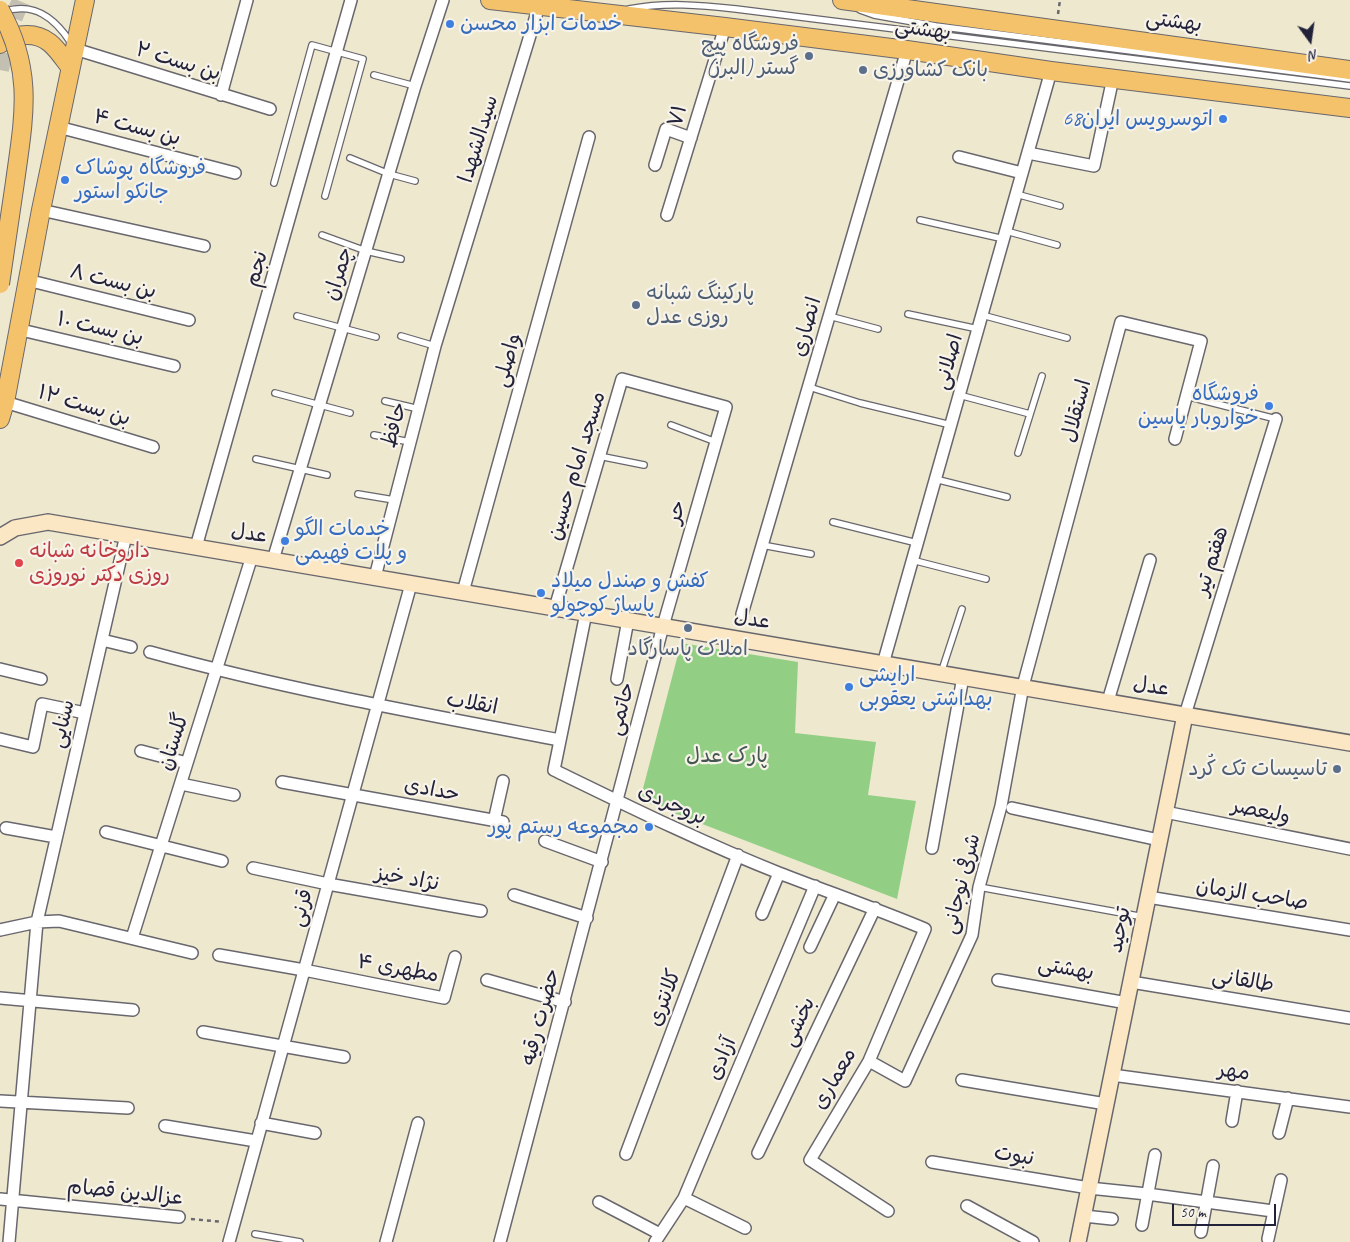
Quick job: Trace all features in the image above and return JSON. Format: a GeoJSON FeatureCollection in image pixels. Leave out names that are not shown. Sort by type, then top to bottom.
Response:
{"type":"FeatureCollection","features":[{"type":"Feature","properties":{"kind":"main road"},"geometry":{"type":"LineString","coordinates":[[0,419],[5,402],[17,329],[85,0]]}},
{"type":"Feature","properties":{"kind":"main road","name":"بهشتى"},"geometry":{"type":"LineString","coordinates":[[490,0],[726,27],[1052,71],[1350,108]]}},
{"type":"Feature","properties":{"kind":"main road","name":"بهشتی"},"geometry":{"type":"LineString","coordinates":[[842,0],[1350,70]]}},
{"type":"Feature","properties":{"kind":"main road"},"geometry":{"type":"LineString","coordinates":[[0,12],[15,42],[23,77],[25,102],[0,284]]}},
{"type":"Feature","properties":{"kind":"main road"},"geometry":{"type":"LineString","coordinates":[[0,44],[13,36],[38,35],[52,43],[70,67]]}},
{"type":"Feature","properties":{"kind":"street"},"geometry":{"type":"LineString","coordinates":[[221,95],[247,0]]}},
{"type":"Feature","properties":{"kind":"street","name":"نجم"},"geometry":{"type":"LineString","coordinates":[[196,547],[351,0]]}},
{"type":"Feature","properties":{"kind":"street","name":"چمران"},"geometry":{"type":"LineString","coordinates":[[273,560],[415,86],[443,0]]}},
{"type":"Feature","properties":{"kind":"street","name":"سیدالشهدا"},"geometry":{"type":"LineString","coordinates":[[454,283],[539,6]]}},
{"type":"Feature","properties":{"kind":"street","name":"۷۱"},"geometry":{"type":"LineString","coordinates":[[667,215],[726,27]]}},
{"type":"Feature","properties":{"kind":"street","name":"بن بست ۲"},"geometry":{"type":"LineString","coordinates":[[75,49],[270,109]]}},
{"type":"Feature","properties":{"kind":"street","name":"انصاری"},"geometry":{"type":"LineString","coordinates":[[742,614],[907,50]]}},
{"type":"Feature","properties":{"kind":"street","name":"اصلانی"},"geometry":{"type":"LineString","coordinates":[[883,664],[1052,71]]}},
{"type":"Feature","properties":{"kind":"street"},"geometry":{"type":"LineString","coordinates":[[1028,153],[1094,166],[1113,78]]}},
{"type":"Feature","properties":{"kind":"street","name":"بن بست ۴"},"geometry":{"type":"LineString","coordinates":[[58,127],[235,173]]}},
{"type":"Feature","properties":{"kind":"street"},"geometry":{"type":"LineString","coordinates":[[655,165],[666,129],[691,138]]}},
{"type":"Feature","properties":{"kind":"street","name":"واصلی"},"geometry":{"type":"LineString","coordinates":[[463,592],[589,137]]}},
{"type":"Feature","properties":{"kind":"street"},"geometry":{"type":"LineString","coordinates":[[959,157],[1022,173]]}},
{"type":"Feature","properties":{"kind":"street"},"geometry":{"type":"LineString","coordinates":[[41,210],[204,246]]}},
{"type":"Feature","properties":{"kind":"street","name":"بن بست ۸"},"geometry":{"type":"LineString","coordinates":[[28,280],[189,320]]}},
{"type":"Feature","properties":{"kind":"street","name":"حافظ"},"geometry":{"type":"LineString","coordinates":[[375,577],[435,346],[454,283]]}},
{"type":"Feature","properties":{"kind":"street","name":"استقلال"},"geometry":{"type":"LineString","coordinates":[[1023,686],[1121,322],[1201,341],[1175,439]]}},
{"type":"Feature","properties":{"kind":"street","name":"بن بست ۱۰"},"geometry":{"type":"LineString","coordinates":[[17,329],[174,366]]}},
{"type":"Feature","properties":{"kind":"street","name":"مسجد امام حسین"},"geometry":{"type":"LineString","coordinates":[[555,608],[622,380],[726,407]]}},
{"type":"Feature","properties":{"kind":"street","name":"بن بست ۱۲"},"geometry":{"type":"LineString","coordinates":[[5,402],[153,447]]}},
{"type":"Feature","properties":{"kind":"street","name":"حر"},"geometry":{"type":"LineString","coordinates":[[664,626],[726,407]]}},
{"type":"Feature","properties":{"kind":"street","name":"هفتم تیر"},"geometry":{"type":"LineString","coordinates":[[1185,715],[1276,419]]}},
{"type":"Feature","properties":{"kind":"street","name":"عدل"},"geometry":{"type":"LineString","coordinates":[[0,537],[15,528],[48,522],[1350,743]]}},
{"type":"Feature","properties":{"kind":"street","name":"سنایی"},"geometry":{"type":"LineString","coordinates":[[10,1242],[37,922],[126,535]]}},
{"type":"Feature","properties":{"kind":"street","name":"گلستان"},"geometry":{"type":"LineString","coordinates":[[132,938],[252,556]]}},
{"type":"Feature","properties":{"kind":"street"},"geometry":{"type":"LineString","coordinates":[[1108,701],[1150,560]]}},
{"type":"Feature","properties":{"kind":"street","name":"قرنی"},"geometry":{"type":"LineString","coordinates":[[228,1242],[411,584]]}},
{"type":"Feature","properties":{"kind":"street","name":"بروجردی"},"geometry":{"type":"LineString","coordinates":[[586,613],[554,770],[738,856],[925,929]]}},
{"type":"Feature","properties":{"kind":"street"},"geometry":{"type":"LineString","coordinates":[[617,679],[628,620]]}},
{"type":"Feature","properties":{"kind":"street","name":"حاتمی"},"geometry":{"type":"LineString","coordinates":[[618,801],[664,626]]}},
{"type":"Feature","properties":{"kind":"street"},"geometry":{"type":"LineString","coordinates":[[102,640],[130,647]]}},
{"type":"Feature","properties":{"kind":"street","name":"انقلاب"},"geometry":{"type":"LineString","coordinates":[[150,652],[274,684],[377,706],[560,740]]}},
{"type":"Feature","properties":{"kind":"street"},"geometry":{"type":"LineString","coordinates":[[0,669],[41,679]]}},
{"type":"Feature","properties":{"kind":"street"},"geometry":{"type":"LineString","coordinates":[[932,848],[964,677]]}},
{"type":"Feature","properties":{"kind":"street","name":"شرفی نوجانی"},"geometry":{"type":"LineString","coordinates":[[869,1061],[904,1081],[972,935],[979,887],[1001,806],[1023,686]]}},
{"type":"Feature","properties":{"kind":"street"},"geometry":{"type":"LineString","coordinates":[[0,739],[33,747],[42,704],[85,713]]}},
{"type":"Feature","properties":{"kind":"street","name":"توحید"},"geometry":{"type":"LineString","coordinates":[[1078,1242],[1185,715]]}},
{"type":"Feature","properties":{"kind":"street"},"geometry":{"type":"LineString","coordinates":[[141,751],[187,763]]}},
{"type":"Feature","properties":{"kind":"street","name":"حدادی"},"geometry":{"type":"LineString","coordinates":[[282,782],[499,821],[503,781]]}},
{"type":"Feature","properties":{"kind":"street"},"geometry":{"type":"LineString","coordinates":[[181,784],[234,795]]}},
{"type":"Feature","properties":{"kind":"street","name":"حضرت رقیه"},"geometry":{"type":"LineString","coordinates":[[500,1242],[618,801]]}},
{"type":"Feature","properties":{"kind":"street"},"geometry":{"type":"LineString","coordinates":[[1012,808],[1159,840]]}},
{"type":"Feature","properties":{"kind":"street","name":"ولیعصر"},"geometry":{"type":"LineString","coordinates":[[1165,812],[1350,849]]}},
{"type":"Feature","properties":{"kind":"street"},"geometry":{"type":"LineString","coordinates":[[6,828],[56,837]]}},
{"type":"Feature","properties":{"kind":"street"},"geometry":{"type":"LineString","coordinates":[[106,832],[222,861]]}},
{"type":"Feature","properties":{"kind":"street"},"geometry":{"type":"LineString","coordinates":[[546,841],[602,862]]}},
{"type":"Feature","properties":{"kind":"street","name":"کلانتری"},"geometry":{"type":"LineString","coordinates":[[626,1154],[738,856]]}},
{"type":"Feature","properties":{"kind":"street","name":"نژاد خیز"},"geometry":{"type":"LineString","coordinates":[[253,868],[328,884],[481,911]]}},
{"type":"Feature","properties":{"kind":"street"},"geometry":{"type":"LineString","coordinates":[[762,914],[779,873]]}},
{"type":"Feature","properties":{"kind":"street","name":"آزادی"},"geometry":{"type":"LineString","coordinates":[[658,1238],[684,1198],[814,886]]}},
{"type":"Feature","properties":{"kind":"street"},"geometry":{"type":"LineString","coordinates":[[810,947],[836,894]]}},
{"type":"Feature","properties":{"kind":"street"},"geometry":{"type":"LineString","coordinates":[[514,895],[587,918]]}},
{"type":"Feature","properties":{"kind":"street","name":"صاحب الزمان"},"geometry":{"type":"LineString","coordinates":[[1148,897],[1350,930]]}},
{"type":"Feature","properties":{"kind":"street","name":"بخشی"},"geometry":{"type":"LineString","coordinates":[[758,1153],[874,908]]}},
{"type":"Feature","properties":{"kind":"street"},"geometry":{"type":"LineString","coordinates":[[0,930],[37,922],[58,921],[192,953]]}},
{"type":"Feature","properties":{"kind":"street","name":"معماری"},"geometry":{"type":"LineString","coordinates":[[888,1211],[810,1160],[869,1061],[925,929]]}},
{"type":"Feature","properties":{"kind":"street"},"geometry":{"type":"LineString","coordinates":[[219,956],[304,970]]}},
{"type":"Feature","properties":{"kind":"street","name":"مطهری ۴"},"geometry":{"type":"LineString","coordinates":[[304,970],[444,998],[455,957]]}},
{"type":"Feature","properties":{"kind":"street"},"geometry":{"type":"LineString","coordinates":[[487,980],[565,1002]]}},
{"type":"Feature","properties":{"kind":"street","name":"بهشتی"},"geometry":{"type":"LineString","coordinates":[[998,980],[1126,1003]]}},
{"type":"Feature","properties":{"kind":"street","name":"طالقانی"},"geometry":{"type":"LineString","coordinates":[[1131,982],[1350,1018]]}},
{"type":"Feature","properties":{"kind":"street"},"geometry":{"type":"LineString","coordinates":[[0,998],[132,1010]]}},
{"type":"Feature","properties":{"kind":"street"},"geometry":{"type":"LineString","coordinates":[[203,1032],[344,1057]]}},
{"type":"Feature","properties":{"kind":"street","name":"مهر"},"geometry":{"type":"LineString","coordinates":[[1112,1075],[1350,1107]]}},
{"type":"Feature","properties":{"kind":"street"},"geometry":{"type":"LineString","coordinates":[[962,1080],[1106,1104]]}},
{"type":"Feature","properties":{"kind":"street"},"geometry":{"type":"LineString","coordinates":[[1232,1121],[1237,1091]]}},
{"type":"Feature","properties":{"kind":"street"},"geometry":{"type":"LineString","coordinates":[[1280,1134],[1288,1098]]}},
{"type":"Feature","properties":{"kind":"street"},"geometry":{"type":"LineString","coordinates":[[0,1101],[128,1108]]}},
{"type":"Feature","properties":{"kind":"street"},"geometry":{"type":"LineString","coordinates":[[261,1123],[315,1132]]}},
{"type":"Feature","properties":{"kind":"street"},"geometry":{"type":"LineString","coordinates":[[386,1242],[418,1123]]}},
{"type":"Feature","properties":{"kind":"street"},"geometry":{"type":"LineString","coordinates":[[166,1126],[256,1141]]}},
{"type":"Feature","properties":{"kind":"street"},"geometry":{"type":"LineString","coordinates":[[1142,1225],[1155,1155]]}},
{"type":"Feature","properties":{"kind":"street","name":"نبوت"},"geometry":{"type":"LineString","coordinates":[[932,1162],[1089,1188],[1273,1211]]}},
{"type":"Feature","properties":{"kind":"street"},"geometry":{"type":"LineString","coordinates":[[1201,1232],[1213,1166]]}},
{"type":"Feature","properties":{"kind":"street"},"geometry":{"type":"LineString","coordinates":[[1268,1239],[1281,1180]]}},
{"type":"Feature","properties":{"kind":"street"},"geometry":{"type":"LineString","coordinates":[[684,1198],[745,1228]]}},
{"type":"Feature","properties":{"kind":"street","name":"عزالدین قصام"},"geometry":{"type":"LineString","coordinates":[[0,1199],[180,1218]]}},
{"type":"Feature","properties":{"kind":"street"},"geometry":{"type":"LineString","coordinates":[[599,1202],[658,1238]]}},
{"type":"Feature","properties":{"kind":"street"},"geometry":{"type":"LineString","coordinates":[[967,1206],[1033,1242]]}},
{"type":"Feature","properties":{"kind":"street"},"geometry":{"type":"LineString","coordinates":[[1084,1216],[1112,1219]]}},
{"type":"Feature","properties":{"kind":"lane"},"geometry":{"type":"LineString","coordinates":[[831,0],[874,15],[936,26],[1350,79]]}},
{"type":"Feature","properties":{"kind":"lane"},"geometry":{"type":"LineString","coordinates":[[604,13],[650,5],[689,4],[1350,86]]}},
{"type":"Feature","properties":{"kind":"lane"},"geometry":{"type":"LineString","coordinates":[[0,12],[18,8],[38,12],[51,19],[61,28],[75,49]]}},
{"type":"Feature","properties":{"kind":"lane"},"geometry":{"type":"LineString","coordinates":[[274,183],[312,45],[363,59],[325,196]]}},
{"type":"Feature","properties":{"kind":"lane"},"geometry":{"type":"LineString","coordinates":[[374,75],[415,86]]}},
{"type":"Feature","properties":{"kind":"lane"},"geometry":{"type":"LineString","coordinates":[[350,158],[389,174],[415,181]]}},
{"type":"Feature","properties":{"kind":"lane"},"geometry":{"type":"LineString","coordinates":[[1016,194],[1060,206]]}},
{"type":"Feature","properties":{"kind":"lane"},"geometry":{"type":"LineString","coordinates":[[920,220],[1058,245]]}},
{"type":"Feature","properties":{"kind":"lane"},"geometry":{"type":"LineString","coordinates":[[322,235],[366,251],[401,259]]}},
{"type":"Feature","properties":{"kind":"lane"},"geometry":{"type":"LineString","coordinates":[[908,314],[978,329]]}},
{"type":"Feature","properties":{"kind":"lane"},"geometry":{"type":"LineString","coordinates":[[982,315],[1067,338]]}},
{"type":"Feature","properties":{"kind":"lane"},"geometry":{"type":"LineString","coordinates":[[297,316],[376,337]]}},
{"type":"Feature","properties":{"kind":"lane"},"geometry":{"type":"LineString","coordinates":[[829,316],[878,329]]}},
{"type":"Feature","properties":{"kind":"lane"},"geometry":{"type":"LineString","coordinates":[[401,336],[435,346]]}},
{"type":"Feature","properties":{"kind":"lane"},"geometry":{"type":"LineString","coordinates":[[1018,453],[1042,376]]}},
{"type":"Feature","properties":{"kind":"lane"},"geometry":{"type":"LineString","coordinates":[[809,387],[860,403],[951,425]]}},
{"type":"Feature","properties":{"kind":"lane"},"geometry":{"type":"LineString","coordinates":[[275,393],[350,413]]}},
{"type":"Feature","properties":{"kind":"lane"},"geometry":{"type":"LineString","coordinates":[[959,395],[1030,414]]}},
{"type":"Feature","properties":{"kind":"lane"},"geometry":{"type":"LineString","coordinates":[[1186,396],[1276,419]]}},
{"type":"Feature","properties":{"kind":"lane"},"geometry":{"type":"LineString","coordinates":[[385,401],[419,409]]}},
{"type":"Feature","properties":{"kind":"lane"},"geometry":{"type":"LineString","coordinates":[[671,425],[716,442]]}},
{"type":"Feature","properties":{"kind":"lane"},"geometry":{"type":"LineString","coordinates":[[374,435],[410,442]]}},
{"type":"Feature","properties":{"kind":"lane"},"geometry":{"type":"LineString","coordinates":[[599,456],[644,465]]}},
{"type":"Feature","properties":{"kind":"lane"},"geometry":{"type":"LineString","coordinates":[[256,459],[327,475]]}},
{"type":"Feature","properties":{"kind":"lane"},"geometry":{"type":"LineString","coordinates":[[935,479],[1007,497]]}},
{"type":"Feature","properties":{"kind":"lane"},"geometry":{"type":"LineString","coordinates":[[358,494],[394,500]]}},
{"type":"Feature","properties":{"kind":"lane"},"geometry":{"type":"LineString","coordinates":[[833,522],[917,543]]}},
{"type":"Feature","properties":{"kind":"lane"},"geometry":{"type":"LineString","coordinates":[[762,545],[811,554]]}},
{"type":"Feature","properties":{"kind":"lane"},"geometry":{"type":"LineString","coordinates":[[912,560],[986,579]]}},
{"type":"Feature","properties":{"kind":"lane"},"geometry":{"type":"LineString","coordinates":[[941,673],[962,609]]}},
{"type":"Feature","properties":{"kind":"lane"},"geometry":{"type":"LineString","coordinates":[[979,887],[1144,917]]}},
{"type":"Feature","properties":{"kind":"lane"},"geometry":{"type":"LineString","coordinates":[[255,1234],[300,1242]]}},
{"type":"Feature","properties":{"kind":"path","name":"عزالدین قصام"},"geometry":{"type":"LineString","coordinates":[[180,1218],[234,1223]]}},
{"type":"Feature","properties":{"kind":"green space","name":"پارک عدل"},"geometry":{"type":"Polygon","coordinates":[[[681,643],[798,662],[795,733],[876,742],[868,795],[916,801],[897,899],[640,800],[681,643]]]}},
{"type":"Feature","properties":{"kind":"tunnel"},"geometry":{"type":"LineString","coordinates":[[0,70],[7,34],[21,0]]}},
{"type":"Feature","properties":{"kind":"place","name":"خدمات ابزار محسن"},"geometry":{"type":"Point","coordinates":[450,24]}},
{"type":"Feature","properties":{"kind":"place","name":"فروشگاه پیچ گستر (البرز)"},"geometry":{"type":"Point","coordinates":[809,56]}},
{"type":"Feature","properties":{"kind":"place","name":"بانک کشاورزی"},"geometry":{"type":"Point","coordinates":[863,70]}},
{"type":"Feature","properties":{"kind":"place","name":"اتوسرویس ایران68"},"geometry":{"type":"Point","coordinates":[1223,119]}},
{"type":"Feature","properties":{"kind":"place","name":"فروشگاه پوشاک جانکو استور"},"geometry":{"type":"Point","coordinates":[65,180]}},
{"type":"Feature","properties":{"kind":"place","name":"پارکینگ شبانه روزی عدل"},"geometry":{"type":"Point","coordinates":[636,305]}},
{"type":"Feature","properties":{"kind":"place","name":"فروشگاه خواروبار یاسین"},"geometry":{"type":"Point","coordinates":[1269,406]}},
{"type":"Feature","properties":{"kind":"place","name":"خدمات الگو و پلات فهیمی"},"geometry":{"type":"Point","coordinates":[285,541]}},
{"type":"Feature","properties":{"kind":"place","name":"داروخانه شبانه روزی دکتر نوروزی"},"geometry":{"type":"Point","coordinates":[19,563]}},
{"type":"Feature","properties":{"kind":"place","name":"کفش و صندل میلاد پاساژ کوچولو"},"geometry":{"type":"Point","coordinates":[541,593]}},
{"type":"Feature","properties":{"kind":"place","name":"املاک پاسارگاد"},"geometry":{"type":"Point","coordinates":[688,628]}},
{"type":"Feature","properties":{"kind":"place","name":"ارایشی بهداشتی یعقوبی"},"geometry":{"type":"Point","coordinates":[849,687]}},
{"type":"Feature","properties":{"kind":"place","name":"تاسیسات تک کُرد"},"geometry":{"type":"Point","coordinates":[1337,769]}},
{"type":"Feature","properties":{"kind":"place","name":"مجموعه رستم پور"},"geometry":{"type":"Point","coordinates":[649,827]}}]}
